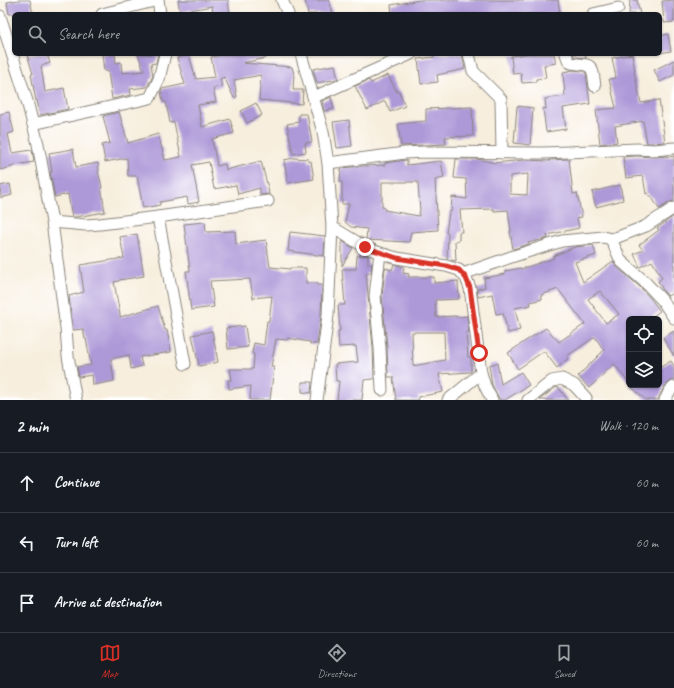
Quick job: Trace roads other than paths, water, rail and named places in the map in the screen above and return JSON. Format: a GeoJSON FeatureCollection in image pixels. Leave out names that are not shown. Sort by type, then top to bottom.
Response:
{"type":"FeatureCollection","features":[{"type":"Feature","properties":{"kind":"street"},"geometry":{"type":"LineString","coordinates":[[110,12],[158,0],[160,12]]}},
{"type":"Feature","properties":{"kind":"street"},"geometry":{"type":"LineString","coordinates":[[282,0],[287,12]]}},
{"type":"Feature","properties":{"kind":"street"},"geometry":{"type":"LineString","coordinates":[[601,12],[618,8]]}},
{"type":"Feature","properties":{"kind":"street"},"geometry":{"type":"LineString","coordinates":[[12,22],[1,20],[12,54]]}},
{"type":"Feature","properties":{"kind":"street"},"geometry":{"type":"LineString","coordinates":[[13,56],[27,101],[38,144],[52,222],[66,328],[68,356],[76,400]]}},
{"type":"Feature","properties":{"kind":"street"},"geometry":{"type":"LineString","coordinates":[[33,124],[150,98],[159,79],[165,56]]}},
{"type":"Feature","properties":{"kind":"street"},"geometry":{"type":"LineString","coordinates":[[302,56],[323,132],[328,163],[332,227],[328,315],[317,400]]}},
{"type":"Feature","properties":{"kind":"street"},"geometry":{"type":"LineString","coordinates":[[314,97],[406,56]]}},
{"type":"Feature","properties":{"kind":"street"},"geometry":{"type":"LineString","coordinates":[[469,56],[473,71],[501,99],[502,152]]}},
{"type":"Feature","properties":{"kind":"street"},"geometry":{"type":"LineString","coordinates":[[567,56],[569,62],[572,64],[590,66],[592,69],[595,86]]}},
{"type":"Feature","properties":{"kind":"street"},"geometry":{"type":"LineString","coordinates":[[328,163],[424,152],[544,153],[637,149],[655,150],[674,148]]}},
{"type":"Feature","properties":{"kind":"street"},"geometry":{"type":"LineString","coordinates":[[52,222],[86,225],[100,224],[268,201]]}},
{"type":"Feature","properties":{"kind":"street"},"geometry":{"type":"LineString","coordinates":[[463,274],[562,241],[603,237],[611,239],[618,237],[646,226],[674,208]]}},
{"type":"Feature","properties":{"kind":"street"},"geometry":{"type":"LineString","coordinates":[[158,217],[185,364]]}},
{"type":"Feature","properties":{"kind":"street"},"geometry":{"type":"LineString","coordinates":[[332,227],[365,247],[380,253],[397,258],[446,266],[459,270],[463,274],[470,288],[481,373],[485,386],[492,400]]}},
{"type":"Feature","properties":{"kind":"street"},"geometry":{"type":"LineString","coordinates":[[611,239],[621,261],[646,283],[662,300],[674,318]]}},
{"type":"Feature","properties":{"kind":"street"},"geometry":{"type":"LineString","coordinates":[[380,253],[375,296],[382,390]]}},
{"type":"Feature","properties":{"kind":"street"},"geometry":{"type":"LineString","coordinates":[[448,400],[481,373]]}},
{"type":"Feature","properties":{"kind":"street"},"geometry":{"type":"LineString","coordinates":[[528,400],[552,382],[562,379],[574,385],[586,398]]}},
{"type":"Feature","properties":{"kind":"street"},"geometry":{"type":"LineString","coordinates":[[665,400],[669,392],[674,387]]}}]}
